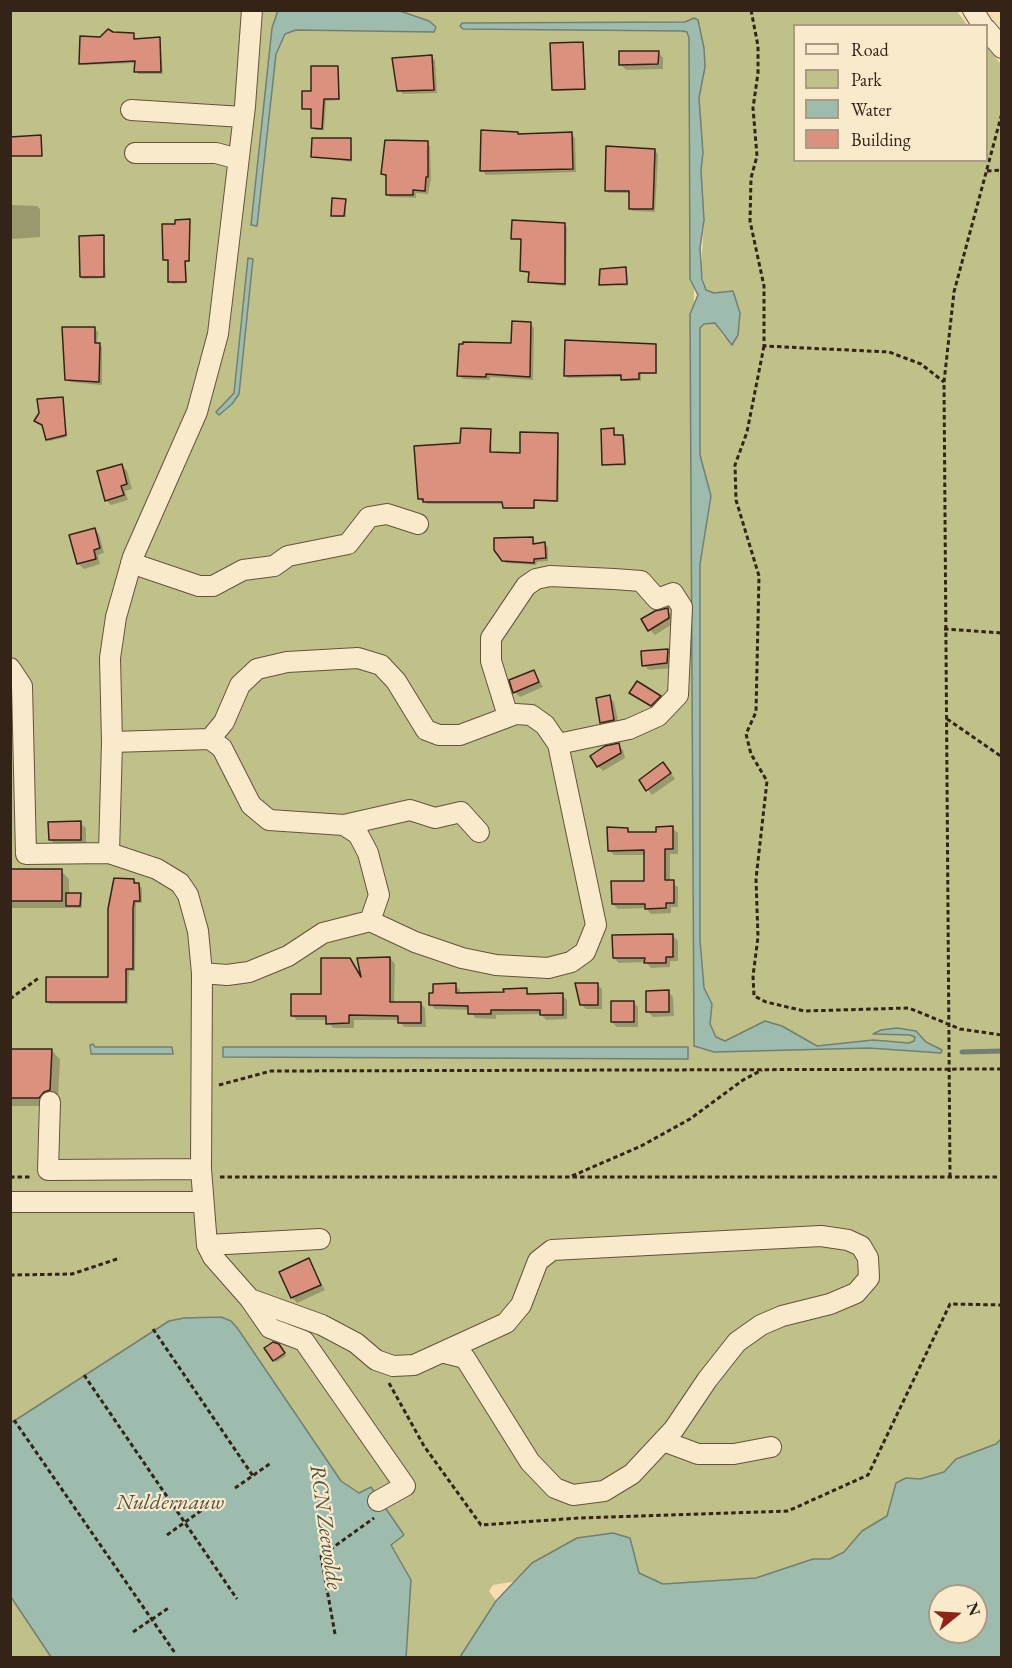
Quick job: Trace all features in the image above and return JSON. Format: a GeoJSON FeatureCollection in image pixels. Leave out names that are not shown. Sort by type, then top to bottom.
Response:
{"type":"FeatureCollection","features":[{"type":"Feature","properties":{"kind":"street"},"geometry":{"type":"LineString","coordinates":[[109,853],[112,742],[110,658],[116,617],[131,563],[198,412],[218,334],[243,117],[252,10]]}},
{"type":"Feature","properties":{"kind":"street"},"geometry":{"type":"LineString","coordinates":[[973,10],[983,24]]}},
{"type":"Feature","properties":{"kind":"street"},"geometry":{"type":"LineString","coordinates":[[988,30],[1002,48]]}},
{"type":"Feature","properties":{"kind":"street"},"geometry":{"type":"LineString","coordinates":[[131,110],[243,117]]}},
{"type":"Feature","properties":{"kind":"street"},"geometry":{"type":"LineString","coordinates":[[135,153],[216,153],[238,159]]}},
{"type":"Feature","properties":{"kind":"street"},"geometry":{"type":"LineString","coordinates":[[131,563],[199,586],[213,586],[243,570],[274,566],[288,556],[348,544],[369,517],[387,514],[418,524]]}},
{"type":"Feature","properties":{"kind":"street"},"geometry":{"type":"LineString","coordinates":[[508,716],[491,661],[491,638],[526,586],[536,579],[550,576],[603,578],[641,581],[657,599],[673,593],[682,607],[678,695],[658,716],[629,729],[558,744]]}},
{"type":"Feature","properties":{"kind":"street"},"geometry":{"type":"LineString","coordinates":[[202,973],[227,975],[249,972],[288,956],[323,933],[370,921],[415,942],[462,958],[496,965],[548,968],[571,962],[585,952],[596,925],[558,744],[553,733],[539,720],[524,713],[508,716],[460,735],[439,735],[426,730],[396,681],[381,665],[358,658],[287,662],[257,669],[240,685],[224,722],[210,739]]}},
{"type":"Feature","properties":{"kind":"street"},"geometry":{"type":"LineString","coordinates":[[10,668],[22,686],[18,854],[109,853],[157,868],[180,883],[188,895],[198,931],[202,973],[202,1202],[207,1245],[213,1257],[250,1299],[270,1328],[304,1341],[405,1486],[378,1508]]}},
{"type":"Feature","properties":{"kind":"street"},"geometry":{"type":"LineString","coordinates":[[112,742],[210,739],[222,748],[255,811],[269,820],[344,825],[410,810],[435,818],[461,812],[479,832]]}},
{"type":"Feature","properties":{"kind":"street"},"geometry":{"type":"LineString","coordinates":[[344,825],[358,834],[368,853],[374,872],[379,894],[370,921]]}},
{"type":"Feature","properties":{"kind":"street"},"geometry":{"type":"LineString","coordinates":[[50,1102],[48,1170],[202,1173]]}},
{"type":"Feature","properties":{"kind":"street"},"geometry":{"type":"LineString","coordinates":[[10,1202],[202,1202]]}},
{"type":"Feature","properties":{"kind":"street"},"geometry":{"type":"LineString","coordinates":[[250,1299],[322,1325],[356,1343],[376,1360],[393,1366],[414,1365],[445,1353],[506,1323],[521,1305],[538,1262],[552,1250],[821,1236],[848,1240],[861,1246],[868,1258],[869,1278],[856,1293],[830,1304],[782,1316],[761,1325],[737,1342],[663,1441],[632,1474],[604,1491],[573,1495],[555,1488],[530,1462],[465,1358],[445,1353]]}},
{"type":"Feature","properties":{"kind":"street"},"geometry":{"type":"LineString","coordinates":[[207,1245],[320,1239]]}},
{"type":"Feature","properties":{"kind":"street"},"geometry":{"type":"LineString","coordinates":[[663,1441],[698,1454],[734,1454],[771,1447]]}},
{"type":"Feature","properties":{"kind":"path"},"geometry":{"type":"LineString","coordinates":[[751,10],[758,46],[758,73],[753,108],[757,156],[751,178],[750,221],[764,286],[764,346],[747,432],[735,465],[736,501],[755,556],[759,576],[756,712],[746,734],[751,754],[767,781],[756,879],[758,937],[753,976],[754,996],[766,1002],[804,1011],[909,1008],[960,1029],[1002,1035]]}},
{"type":"Feature","properties":{"kind":"path"},"geometry":{"type":"LineString","coordinates":[[950,1177],[947,718],[944,629],[944,382],[954,292],[1002,113]]}},
{"type":"Feature","properties":{"kind":"path"},"geometry":{"type":"LineString","coordinates":[[987,171],[1002,170]]}},
{"type":"Feature","properties":{"kind":"path"},"geometry":{"type":"LineString","coordinates":[[764,346],[888,352],[921,364],[944,382]]}},
{"type":"Feature","properties":{"kind":"path"},"geometry":{"type":"LineString","coordinates":[[944,629],[1002,633]]}},
{"type":"Feature","properties":{"kind":"path"},"geometry":{"type":"LineString","coordinates":[[947,718],[1002,757]]}},
{"type":"Feature","properties":{"kind":"path"},"geometry":{"type":"LineString","coordinates":[[10,999],[40,977]]}},
{"type":"Feature","properties":{"kind":"path"},"geometry":{"type":"LineString","coordinates":[[201,1090],[271,1071],[1002,1069]]}},
{"type":"Feature","properties":{"kind":"path"},"geometry":{"type":"LineString","coordinates":[[570,1176],[642,1146],[690,1119],[743,1080],[763,1070]]}},
{"type":"Feature","properties":{"kind":"path"},"geometry":{"type":"LineString","coordinates":[[202,1173],[1002,1177]]}},
{"type":"Feature","properties":{"kind":"path"},"geometry":{"type":"LineString","coordinates":[[10,1275],[72,1274],[120,1258]]}},
{"type":"Feature","properties":{"kind":"path"},"geometry":{"type":"LineString","coordinates":[[950,1304],[1002,1305]]}},
{"type":"Feature","properties":{"kind":"path"},"geometry":{"type":"LineString","coordinates":[[153,1329],[253,1476]]}},
{"type":"Feature","properties":{"kind":"path"},"geometry":{"type":"LineString","coordinates":[[84,1375],[237,1599]]}},
{"type":"Feature","properties":{"kind":"path"},"geometry":{"type":"LineString","coordinates":[[14,1420],[176,1653]]}},
{"type":"Feature","properties":{"kind":"path"},"geometry":{"type":"LineString","coordinates":[[235,1488],[271,1463]]}},
{"type":"Feature","properties":{"kind":"path"},"geometry":{"type":"LineString","coordinates":[[335,1634],[321,1556],[378,1508]]}},
{"type":"Feature","properties":{"kind":"path"},"geometry":{"type":"LineString","coordinates":[[167,1535],[202,1510]]}},
{"type":"Feature","properties":{"kind":"path"},"geometry":{"type":"LineString","coordinates":[[133,1632],[170,1607]]}},
{"type":"Feature","properties":{"kind":"green space","name":"RCN Zeewolde"},"geometry":{"type":"Polygon","coordinates":[[[10,11],[957,11],[966,24],[793,24],[793,162],[988,162],[988,48],[1001,64],[1001,1657],[633,1657],[600,1567],[493,1585],[489,1591],[496,1601],[464,1657],[11,1657],[10,11]],[[694,18],[694,695],[700,1049],[714,1052],[869,1048],[940,1053],[941,1050],[926,1042],[920,1035],[881,1030],[874,1034],[910,1035],[915,1037],[914,1041],[910,1043],[873,1040],[817,1046],[782,1026],[725,1041],[716,1037],[710,1024],[712,1004],[704,988],[700,940],[700,564],[711,496],[700,455],[700,328],[704,324],[715,323],[725,339],[714,293],[706,290],[701,270],[704,220],[699,98],[704,67],[694,18]]]}},
{"type":"Feature","properties":{"kind":"water"},"geometry":{"type":"Polygon","coordinates":[[[278,10],[400,11],[429,21],[436,27],[434,32],[296,30],[285,34],[276,54],[257,226],[251,225],[272,28],[278,10]]]}},
{"type":"Feature","properties":{"kind":"water"},"geometry":{"type":"Polygon","coordinates":[[[694,18],[698,20],[704,48],[705,67],[699,98],[703,153],[701,170],[704,220],[700,248],[702,279],[706,290],[714,293],[733,291],[740,313],[738,335],[732,345],[715,323],[704,324],[700,328],[700,455],[711,496],[700,564],[700,940],[704,988],[712,1004],[710,1024],[716,1037],[725,1041],[765,1021],[782,1026],[817,1046],[873,1040],[909,1043],[914,1041],[915,1037],[910,1035],[873,1034],[881,1030],[897,1028],[916,1031],[926,1042],[942,1050],[941,1053],[869,1048],[714,1052],[694,1046],[690,314],[698,295],[690,279],[689,38],[687,32],[683,31],[463,29],[460,26],[462,23],[685,22],[694,18]]]}},
{"type":"Feature","properties":{"kind":"water"},"geometry":{"type":"Polygon","coordinates":[[[248,258],[253,259],[239,394],[232,404],[219,415],[216,412],[234,393],[248,258]]]}},
{"type":"Feature","properties":{"kind":"water"},"geometry":{"type":"Polygon","coordinates":[[[93,1044],[95,1047],[172,1047],[173,1054],[91,1054],[90,1045],[93,1044]]]}},
{"type":"Feature","properties":{"kind":"water"},"geometry":{"type":"Polygon","coordinates":[[[223,1047],[688,1047],[688,1059],[223,1057],[223,1047]]]}},
{"type":"Feature","properties":{"kind":"water","name":"Nuldernauw"},"geometry":{"type":"Polygon","coordinates":[[[221,1317],[231,1321],[238,1329],[341,1481],[359,1493],[371,1487],[404,1535],[391,1545],[411,1580],[406,1658],[51,1657],[11,1597],[11,1423],[169,1321],[184,1318],[221,1317]]]}},
{"type":"Feature","properties":{"kind":"water"},"geometry":{"type":"Polygon","coordinates":[[[1001,1439],[1001,1657],[460,1657],[496,1601],[532,1563],[577,1538],[613,1533],[630,1538],[639,1573],[663,1584],[756,1578],[813,1559],[830,1559],[844,1552],[862,1531],[887,1516],[896,1483],[906,1478],[920,1479],[944,1472],[956,1459],[996,1444],[1001,1439]]]}},
{"type":"Feature","properties":{"kind":"building"},"geometry":{"type":"Polygon","coordinates":[[[108,29],[113,32],[134,33],[134,39],[160,37],[161,72],[134,72],[135,61],[79,64],[80,36],[100,37],[108,29]]]}},
{"type":"Feature","properties":{"kind":"building"},"geometry":{"type":"Polygon","coordinates":[[[583,42],[585,89],[552,90],[550,43],[583,42]]]}},
{"type":"Feature","properties":{"kind":"building"},"geometry":{"type":"Polygon","coordinates":[[[619,51],[659,51],[658,64],[619,65],[619,51]]]}},
{"type":"Feature","properties":{"kind":"building"},"geometry":{"type":"Polygon","coordinates":[[[432,55],[434,90],[397,91],[392,58],[432,55]]]}},
{"type":"Feature","properties":{"kind":"building"},"geometry":{"type":"Polygon","coordinates":[[[311,66],[338,66],[339,99],[324,99],[322,129],[311,128],[311,109],[302,109],[302,91],[311,91],[311,66]]]}},
{"type":"Feature","properties":{"kind":"building"},"geometry":{"type":"Polygon","coordinates":[[[481,130],[518,132],[518,134],[572,132],[573,169],[480,171],[481,130]]]}},
{"type":"Feature","properties":{"kind":"building"},"geometry":{"type":"Polygon","coordinates":[[[41,135],[42,156],[10,156],[10,137],[41,135]]]}},
{"type":"Feature","properties":{"kind":"building"},"geometry":{"type":"Polygon","coordinates":[[[312,138],[351,138],[351,160],[311,157],[312,138]]]}},
{"type":"Feature","properties":{"kind":"building"},"geometry":{"type":"Polygon","coordinates":[[[385,140],[428,141],[428,177],[426,177],[425,191],[413,190],[413,195],[386,195],[386,175],[381,174],[385,140]]]}},
{"type":"Feature","properties":{"kind":"building"},"geometry":{"type":"Polygon","coordinates":[[[606,146],[655,149],[653,209],[629,209],[629,191],[605,191],[606,146]]]}},
{"type":"Feature","properties":{"kind":"building"},"geometry":{"type":"Polygon","coordinates":[[[332,198],[346,199],[344,216],[331,216],[332,198]]]}},
{"type":"Feature","properties":{"kind":"building"},"geometry":{"type":"Polygon","coordinates":[[[190,219],[189,261],[185,261],[186,282],[168,282],[168,260],[163,260],[162,224],[175,224],[175,220],[190,219]]]}},
{"type":"Feature","properties":{"kind":"building"},"geometry":{"type":"Polygon","coordinates":[[[512,220],[565,223],[565,284],[528,282],[529,272],[520,271],[521,239],[511,239],[512,220]]]}},
{"type":"Feature","properties":{"kind":"building"},"geometry":{"type":"Polygon","coordinates":[[[104,235],[104,277],[80,277],[79,236],[104,235]]]}},
{"type":"Feature","properties":{"kind":"building"},"geometry":{"type":"Polygon","coordinates":[[[626,267],[627,284],[599,285],[600,269],[626,267]]]}},
{"type":"Feature","properties":{"kind":"building"},"geometry":{"type":"Polygon","coordinates":[[[512,321],[531,322],[530,377],[486,374],[486,377],[457,376],[459,344],[463,342],[511,343],[512,321]]]}},
{"type":"Feature","properties":{"kind":"building"},"geometry":{"type":"Polygon","coordinates":[[[62,327],[95,327],[95,343],[100,343],[99,382],[65,380],[62,327]]]}},
{"type":"Feature","properties":{"kind":"building"},"geometry":{"type":"Polygon","coordinates":[[[565,340],[656,344],[656,373],[639,373],[639,379],[621,380],[621,375],[564,376],[565,340]]]}},
{"type":"Feature","properties":{"kind":"building"},"geometry":{"type":"Polygon","coordinates":[[[63,397],[66,435],[46,440],[42,425],[34,421],[39,413],[37,399],[63,397]]]}},
{"type":"Feature","properties":{"kind":"building"},"geometry":{"type":"Polygon","coordinates":[[[461,428],[491,429],[490,452],[520,453],[520,432],[558,433],[557,501],[534,500],[534,508],[503,508],[502,502],[423,502],[423,499],[418,499],[414,446],[460,443],[461,428]]]}},
{"type":"Feature","properties":{"kind":"building"},"geometry":{"type":"Polygon","coordinates":[[[614,428],[614,435],[623,435],[625,464],[602,465],[601,429],[614,428]]]}},
{"type":"Feature","properties":{"kind":"building"},"geometry":{"type":"Polygon","coordinates":[[[122,464],[127,484],[121,486],[124,495],[105,501],[97,471],[122,464]]]}},
{"type":"Feature","properties":{"kind":"building"},"geometry":{"type":"Polygon","coordinates":[[[95,528],[100,548],[94,550],[96,559],[77,564],[69,535],[95,528]]]}},
{"type":"Feature","properties":{"kind":"building"},"geometry":{"type":"Polygon","coordinates":[[[533,537],[533,544],[545,542],[546,558],[534,559],[534,563],[502,561],[494,550],[494,538],[533,537]]]}},
{"type":"Feature","properties":{"kind":"building"},"geometry":{"type":"Polygon","coordinates":[[[668,608],[669,618],[648,631],[641,619],[655,611],[668,608]]]}},
{"type":"Feature","properties":{"kind":"building"},"geometry":{"type":"Polygon","coordinates":[[[668,649],[667,663],[642,666],[641,651],[668,649]]]}},
{"type":"Feature","properties":{"kind":"building"},"geometry":{"type":"Polygon","coordinates":[[[534,670],[539,682],[513,693],[509,680],[534,670]]]}},
{"type":"Feature","properties":{"kind":"building"},"geometry":{"type":"Polygon","coordinates":[[[637,681],[661,696],[651,706],[629,693],[637,681]]]}},
{"type":"Feature","properties":{"kind":"building"},"geometry":{"type":"Polygon","coordinates":[[[610,695],[614,720],[600,723],[596,698],[610,695]]]}},
{"type":"Feature","properties":{"kind":"building"},"geometry":{"type":"Polygon","coordinates":[[[619,743],[621,753],[597,767],[590,756],[605,746],[619,743]]]}},
{"type":"Feature","properties":{"kind":"building"},"geometry":{"type":"Polygon","coordinates":[[[663,762],[671,773],[646,791],[639,780],[663,762]]]}},
{"type":"Feature","properties":{"kind":"building"},"geometry":{"type":"Polygon","coordinates":[[[81,821],[81,840],[49,840],[48,822],[81,821]]]}},
{"type":"Feature","properties":{"kind":"building"},"geometry":{"type":"Polygon","coordinates":[[[673,826],[673,849],[665,849],[665,880],[674,880],[674,903],[666,903],[666,908],[645,909],[645,904],[612,904],[611,881],[644,881],[644,850],[608,851],[607,827],[628,828],[628,832],[656,832],[656,827],[673,826]]]}},
{"type":"Feature","properties":{"kind":"building"},"geometry":{"type":"Polygon","coordinates":[[[10,869],[62,869],[62,901],[10,901],[10,869]]]}},
{"type":"Feature","properties":{"kind":"building"},"geometry":{"type":"Polygon","coordinates":[[[114,878],[134,879],[134,883],[139,883],[140,901],[134,901],[133,909],[133,969],[126,969],[126,1002],[46,1002],[46,977],[108,977],[108,909],[114,878]]]}},
{"type":"Feature","properties":{"kind":"building"},"geometry":{"type":"Polygon","coordinates":[[[66,893],[81,893],[80,906],[66,906],[66,893]]]}},
{"type":"Feature","properties":{"kind":"building"},"geometry":{"type":"Polygon","coordinates":[[[673,934],[673,957],[666,957],[666,963],[644,963],[645,958],[613,958],[612,935],[673,934]]]}},
{"type":"Feature","properties":{"kind":"building"},"geometry":{"type":"Polygon","coordinates":[[[390,957],[390,1002],[421,1002],[421,1023],[398,1023],[398,1016],[349,1015],[349,1023],[326,1024],[326,1016],[291,1016],[291,994],[321,994],[321,958],[350,958],[361,977],[357,958],[390,957]]]}},
{"type":"Feature","properties":{"kind":"building"},"geometry":{"type":"Polygon","coordinates":[[[456,983],[456,993],[504,992],[503,989],[527,988],[527,994],[563,993],[563,1015],[540,1015],[540,1010],[491,1010],[491,1014],[468,1014],[468,1006],[429,1005],[429,993],[433,993],[433,984],[456,983]]]}},
{"type":"Feature","properties":{"kind":"building"},"geometry":{"type":"Polygon","coordinates":[[[575,983],[598,983],[598,1005],[580,1005],[575,983]]]}},
{"type":"Feature","properties":{"kind":"building"},"geometry":{"type":"Polygon","coordinates":[[[669,990],[669,1012],[646,1012],[646,991],[669,990]]]}},
{"type":"Feature","properties":{"kind":"building"},"geometry":{"type":"Polygon","coordinates":[[[611,1001],[634,1001],[634,1022],[611,1022],[611,1001]]]}},
{"type":"Feature","properties":{"kind":"building"},"geometry":{"type":"Polygon","coordinates":[[[10,1049],[52,1049],[50,1090],[44,1092],[39,1098],[10,1098],[10,1049]]]}},
{"type":"Feature","properties":{"kind":"building"},"geometry":{"type":"Polygon","coordinates":[[[309,1258],[321,1285],[291,1298],[279,1272],[309,1258]]]}},
{"type":"Feature","properties":{"kind":"building"},"geometry":{"type":"Polygon","coordinates":[[[273,1342],[279,1344],[285,1353],[273,1361],[264,1348],[273,1342]]]}},
{"type":"Feature","properties":{"kind":"waterway"},"geometry":{"type":"LineString","coordinates":[[962,1052],[1002,1051]]}}]}
